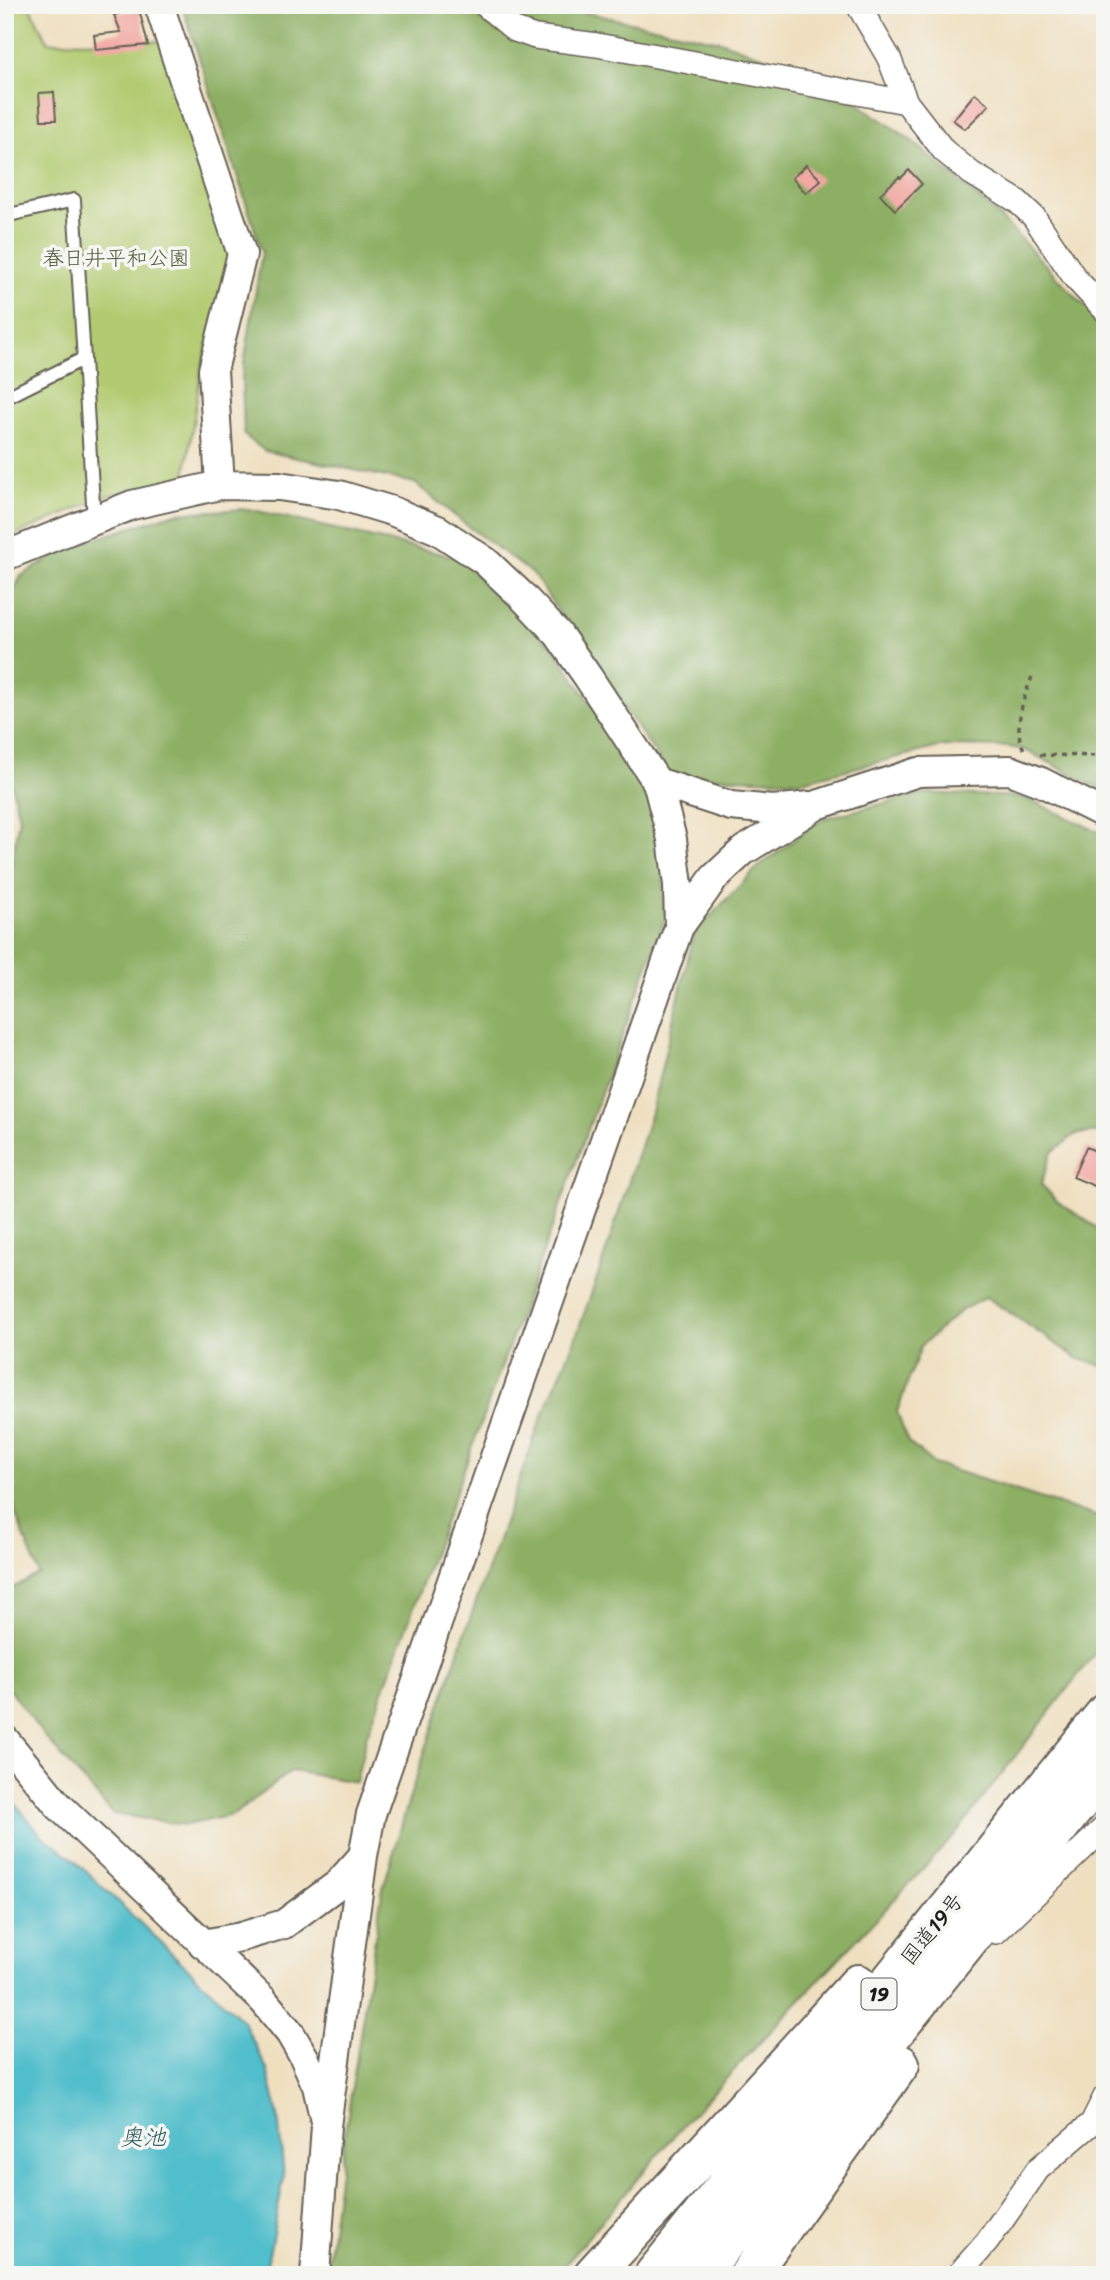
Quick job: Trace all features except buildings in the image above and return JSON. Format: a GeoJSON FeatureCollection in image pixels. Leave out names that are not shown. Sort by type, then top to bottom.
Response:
{"type":"FeatureCollection","features":[{"type":"Feature","properties":{"kind":"highway","name":"国道19号"},"geometry":{"type":"LineString","coordinates":[[699,2275],[994,1879],[1105,1714]]}},
{"type":"Feature","properties":{"kind":"highway","name":"国道19号"},"geometry":{"type":"LineString","coordinates":[[654,2275],[994,1879],[1105,1770]]}},
{"type":"Feature","properties":{"kind":"highway"},"geometry":{"type":"LineString","coordinates":[[593,2275],[950,1883],[994,1879],[996,1932],[749,2275]]}},
{"type":"Feature","properties":{"kind":"street"},"geometry":{"type":"LineString","coordinates":[[159,5],[242,254],[213,370],[220,485]]}},
{"type":"Feature","properties":{"kind":"street"},"geometry":{"type":"LineString","coordinates":[[485,5],[515,30],[535,37],[597,45],[906,102]]}},
{"type":"Feature","properties":{"kind":"street"},"geometry":{"type":"LineString","coordinates":[[858,5],[889,58],[906,102],[944,151],[971,173],[1017,201],[1034,217],[1075,278],[1105,310]]}},
{"type":"Feature","properties":{"kind":"street"},"geometry":{"type":"LineString","coordinates":[[6,557],[132,505],[220,485],[279,486],[339,495],[392,510],[438,530],[485,561],[558,634],[657,782],[674,850],[679,927]]}},
{"type":"Feature","properties":{"kind":"street"},"geometry":{"type":"LineString","coordinates":[[657,782],[731,806],[773,810],[817,805],[918,772],[1010,771],[1041,782],[1105,814]]}},
{"type":"Feature","properties":{"kind":"street"},"geometry":{"type":"LineString","coordinates":[[315,2275],[326,2126],[371,1814],[679,927],[713,878],[743,851],[817,805]]}},
{"type":"Feature","properties":{"kind":"street"},"geometry":{"type":"LineString","coordinates":[[5,1740],[58,1805],[263,2000],[290,2033],[304,2057],[317,2086],[326,2126]]}},
{"type":"Feature","properties":{"kind":"street"},"geometry":{"type":"LineString","coordinates":[[996,1932],[1105,1827]]}},
{"type":"Feature","properties":{"kind":"street"},"geometry":{"type":"LineString","coordinates":[[203,1944],[241,1937],[284,1924],[337,1885],[363,1856]]}},
{"type":"Feature","properties":{"kind":"street"},"geometry":{"type":"LineString","coordinates":[[958,2275],[987,2242],[1038,2169],[1092,2123],[1105,2097]]}},
{"type":"Feature","properties":{"kind":"lane"},"geometry":{"type":"LineString","coordinates":[[5,216],[74,200],[94,520]]}},
{"type":"Feature","properties":{"kind":"lane"},"geometry":{"type":"LineString","coordinates":[[5,398],[83,359]]}},
{"type":"Feature","properties":{"kind":"path"},"geometry":{"type":"LineString","coordinates":[[1032,677],[1024,695],[1018,735],[1022,746],[1030,754],[1105,756]]}},
{"type":"Feature","properties":{"kind":"green space","name":"春日井平和公園"},"geometry":{"type":"Polygon","coordinates":[[[5,5],[29,5],[48,42],[160,41],[231,253],[201,371],[185,477],[107,496],[5,539],[5,5]]]}},
{"type":"Feature","properties":{"kind":"green space"},"geometry":{"type":"Polygon","coordinates":[[[182,5],[571,5],[578,11],[720,41],[818,76],[911,140],[994,211],[1082,303],[1105,323],[1105,791],[1025,750],[1009,747],[943,746],[802,781],[670,775],[533,574],[415,483],[265,451],[244,435],[242,377],[262,252],[182,5]]]}},
{"type":"Feature","properties":{"kind":"green space"},"geometry":{"type":"Polygon","coordinates":[[[249,509],[459,558],[553,647],[650,791],[663,857],[665,918],[366,1738],[356,1782],[291,1771],[233,1815],[186,1825],[113,1814],[45,1737],[5,1684],[5,1592],[39,1574],[15,1513],[5,1447],[5,895],[19,818],[5,755],[5,610],[21,576],[70,547],[176,513],[249,509]]]}},
{"type":"Feature","properties":{"kind":"green space"},"geometry":{"type":"Polygon","coordinates":[[[925,793],[1024,797],[1105,835],[1105,1132],[1076,1134],[1052,1152],[1041,1184],[1057,1201],[1105,1233],[1105,1367],[1077,1358],[986,1297],[960,1311],[921,1346],[897,1412],[908,1442],[934,1464],[1105,1519],[1105,1640],[953,1837],[689,2118],[556,2275],[326,2275],[382,1892],[412,1790],[456,1658],[541,1419],[574,1342],[604,1258],[650,1116],[694,933],[757,868],[822,819],[925,793]]]}},
{"type":"Feature","properties":{"kind":"water","name":"奥池"},"geometry":{"type":"Polygon","coordinates":[[[5,1791],[41,1835],[71,1857],[243,2021],[267,2069],[278,2115],[284,2177],[265,2275],[33,2275],[5,2269],[5,1791]]]}}]}
